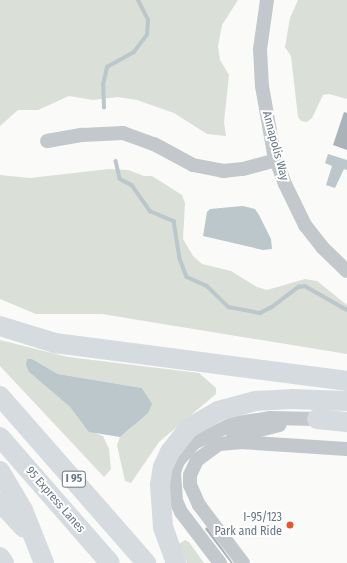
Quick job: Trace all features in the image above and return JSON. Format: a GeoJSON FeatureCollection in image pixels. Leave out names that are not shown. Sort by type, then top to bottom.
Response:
{"type":"FeatureCollection","features":[{"type":"Feature","properties":{"kind":"highway"},"geometry":{"type":"LineString","coordinates":[[0,326],[56,342],[347,381]]}},
{"type":"Feature","properties":{"kind":"highway","name":"I 95"},"geometry":{"type":"LineString","coordinates":[[0,396],[146,563]]}},
{"type":"Feature","properties":{"kind":"highway"},"geometry":{"type":"LineString","coordinates":[[176,563],[163,527],[160,485],[163,467],[170,452],[189,428],[218,411],[255,401],[291,399],[347,401]]}},
{"type":"Feature","properties":{"kind":"highway"},"geometry":{"type":"LineString","coordinates":[[316,419],[347,422]]}},
{"type":"Feature","properties":{"kind":"highway","name":"95 Express Lanes"},"geometry":{"type":"LineString","coordinates":[[0,437],[110,563]]}},
{"type":"Feature","properties":{"kind":"highway"},"geometry":{"type":"LineString","coordinates":[[0,471],[23,510],[44,563]]}},
{"type":"Feature","properties":{"kind":"highway"},"geometry":{"type":"LineString","coordinates":[[0,502],[56,563]]}},
{"type":"Feature","properties":{"kind":"highway"},"geometry":{"type":"LineString","coordinates":[[0,557],[4,563]]}},
{"type":"Feature","properties":{"kind":"street","name":"Annapolis Way"},"geometry":{"type":"LineString","coordinates":[[267,0],[260,49],[262,86],[276,160],[288,191],[305,224],[323,248],[347,271]]}},
{"type":"Feature","properties":{"kind":"street"},"geometry":{"type":"LineString","coordinates":[[48,141],[82,135],[122,133],[154,144],[193,164],[224,171],[243,169],[276,160]]}},
{"type":"Feature","properties":{"kind":"street"},"geometry":{"type":"LineString","coordinates":[[220,563],[181,512],[176,501],[174,472],[182,455],[194,443],[232,424],[270,418],[316,419]]}},
{"type":"Feature","properties":{"kind":"street"},"geometry":{"type":"LineString","coordinates":[[243,563],[199,506],[190,485],[190,475],[197,460],[219,444],[254,430],[316,419]]}},
{"type":"Feature","properties":{"kind":"street"},"geometry":{"type":"LineString","coordinates":[[219,444],[256,441],[347,448]]}},
{"type":"Feature","properties":{"kind":"shaded area"},"geometry":{"type":"Polygon","coordinates":[[[0,0],[238,0],[222,25],[218,46],[220,60],[229,75],[224,122],[226,136],[207,134],[174,113],[137,100],[118,97],[93,100],[69,96],[38,110],[18,110],[0,126],[0,0]]]}},
{"type":"Feature","properties":{"kind":"shaded area"},"geometry":{"type":"Polygon","coordinates":[[[298,0],[347,0],[347,99],[329,94],[323,95],[312,118],[307,122],[301,121],[298,117],[291,56],[285,47],[290,18],[298,0]]]}},
{"type":"Feature","properties":{"kind":"shaded area"},"geometry":{"type":"Polygon","coordinates":[[[328,154],[347,160],[347,170],[344,169],[335,188],[326,185],[332,166],[325,163],[328,154]]]}},
{"type":"Feature","properties":{"kind":"shaded area"},"geometry":{"type":"Polygon","coordinates":[[[109,169],[128,170],[144,176],[152,176],[182,195],[185,203],[183,239],[193,256],[202,264],[231,271],[257,287],[267,290],[305,279],[317,281],[347,305],[347,354],[102,314],[36,314],[0,299],[0,175],[30,178],[109,169]]]}},
{"type":"Feature","properties":{"kind":"shaded area"},"geometry":{"type":"Polygon","coordinates":[[[243,206],[255,209],[271,239],[272,249],[263,250],[203,236],[207,212],[210,209],[243,206]]]}},
{"type":"Feature","properties":{"kind":"shaded area"},"geometry":{"type":"Polygon","coordinates":[[[0,340],[68,357],[199,373],[216,388],[216,394],[159,442],[131,483],[125,481],[117,445],[120,437],[133,426],[146,394],[142,388],[58,374],[32,359],[26,366],[29,372],[70,407],[89,431],[103,436],[109,449],[111,469],[104,477],[0,366],[0,340]]]}},
{"type":"Feature","properties":{"kind":"shaded area"},"geometry":{"type":"Polygon","coordinates":[[[27,359],[32,359],[58,374],[142,388],[152,404],[148,413],[120,437],[89,432],[70,407],[29,372],[26,366],[27,359]]]}},
{"type":"Feature","properties":{"kind":"shaded area"},"geometry":{"type":"Polygon","coordinates":[[[185,540],[189,542],[204,563],[187,563],[179,544],[185,540]]]}},
{"type":"Feature","properties":{"kind":"building"},"geometry":{"type":"Polygon","coordinates":[[[344,112],[347,113],[347,150],[333,145],[344,112]]]}},
{"type":"Feature","properties":{"kind":"building"},"geometry":{"type":"Polygon","coordinates":[[[207,527],[233,563],[231,563],[205,529],[207,527]]]}},
{"type":"Feature","properties":{"kind":"waterway"},"geometry":{"type":"LineString","coordinates":[[104,108],[103,85],[107,67],[134,52],[147,35],[148,20],[138,0]]}},
{"type":"Feature","properties":{"kind":"waterway"},"geometry":{"type":"LineString","coordinates":[[116,161],[120,179],[132,185],[150,211],[174,221],[180,259],[187,277],[207,286],[229,307],[260,313],[272,307],[299,287],[305,286],[347,310]]}},
{"type":"Feature","properties":{"kind":"place","name":"I-95/123 Park and Ride"},"geometry":{"type":"Point","coordinates":[290,525]}}]}
